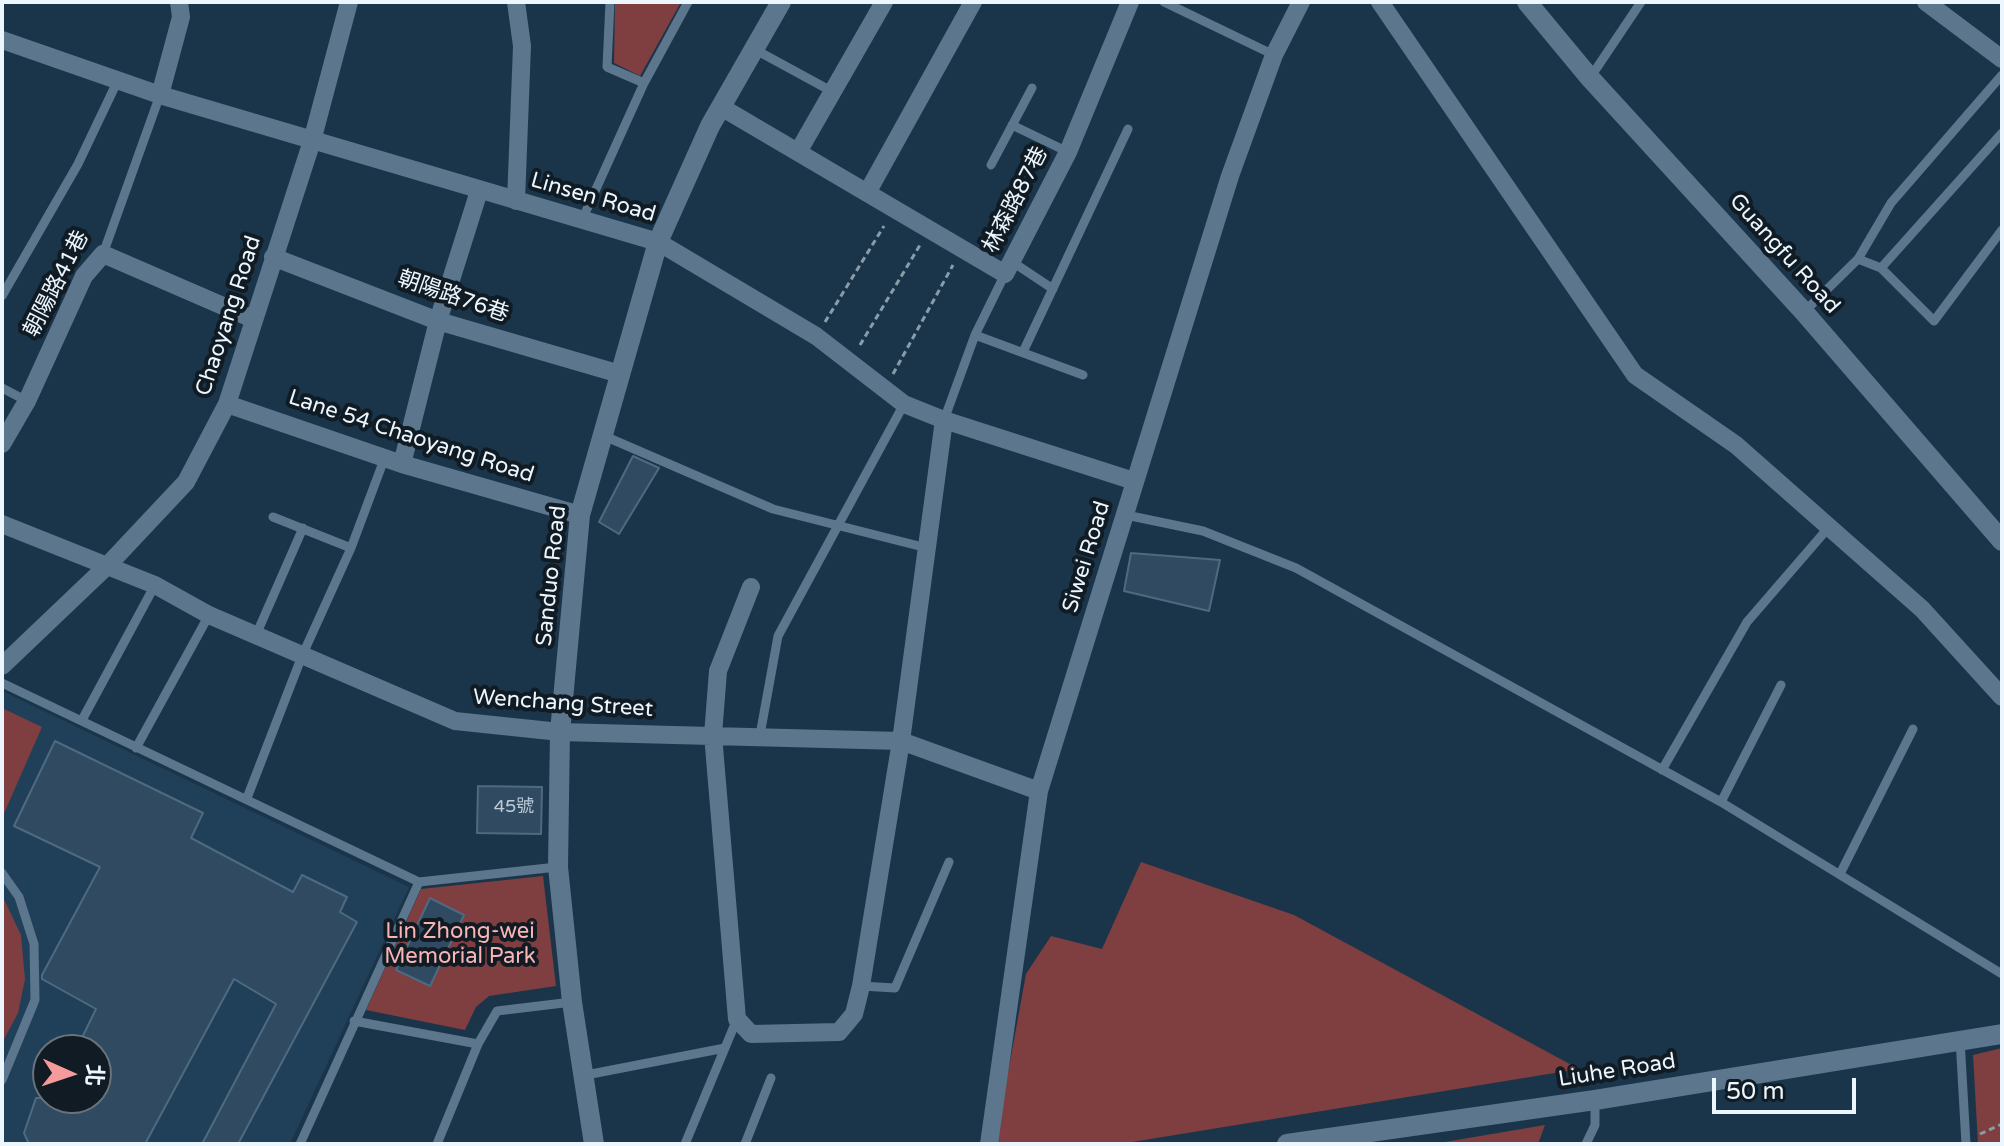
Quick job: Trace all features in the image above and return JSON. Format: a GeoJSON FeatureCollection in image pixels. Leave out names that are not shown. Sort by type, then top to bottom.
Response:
{"type":"FeatureCollection","features":[{"type":"Feature","properties":{"kind":"street"},"geometry":{"type":"LineString","coordinates":[[160,95],[181,17],[179,2]]}},
{"type":"Feature","properties":{"kind":"street"},"geometry":{"type":"LineString","coordinates":[[516,2],[522,46],[516,201]]}},
{"type":"Feature","properties":{"kind":"street","name":"Sanduo Road"},"geometry":{"type":"LineString","coordinates":[[594,1144],[586,1075],[572,1002],[558,867],[560,732],[580,515],[658,242],[721,107],[781,2]]}},
{"type":"Feature","properties":{"kind":"street"},"geometry":{"type":"LineString","coordinates":[[798,152],[884,2]]}},
{"type":"Feature","properties":{"kind":"street"},"geometry":{"type":"LineString","coordinates":[[867,193],[973,2]]}},
{"type":"Feature","properties":{"kind":"street","name":"林森路87巷"},"geometry":{"type":"LineString","coordinates":[[1008,268],[1068,152],[1130,2]]}},
{"type":"Feature","properties":{"kind":"street","name":"Siwei Road"},"geometry":{"type":"LineString","coordinates":[[989,1144],[1039,791],[1230,176],[1274,55],[1301,2]]}},
{"type":"Feature","properties":{"kind":"street"},"geometry":{"type":"LineString","coordinates":[[1380,2],[1635,375],[1736,445],[1922,609],[2002,697]]}},
{"type":"Feature","properties":{"kind":"street","name":"Guangfu Road"},"geometry":{"type":"LineString","coordinates":[[1527,2],[1590,78],[1804,312],[2002,541]]}},
{"type":"Feature","properties":{"kind":"street"},"geometry":{"type":"LineString","coordinates":[[1926,2],[2002,59]]}},
{"type":"Feature","properties":{"kind":"street","name":"Chaoyang Road"},"geometry":{"type":"LineString","coordinates":[[2,666],[108,565],[186,482],[227,404],[312,141],[345,3]]}},
{"type":"Feature","properties":{"kind":"street","name":"Linsen Road"},"geometry":{"type":"LineString","coordinates":[[2,40],[160,95],[658,242],[816,336],[904,404],[944,420],[1134,481]]}},
{"type":"Feature","properties":{"kind":"street"},"geometry":{"type":"LineString","coordinates":[[721,107],[961,252],[1008,268]]}},
{"type":"Feature","properties":{"kind":"street"},"geometry":{"type":"LineString","coordinates":[[394,460],[479,191]]}},
{"type":"Feature","properties":{"kind":"street"},"geometry":{"type":"LineString","coordinates":[[103,254],[253,319]]}},
{"type":"Feature","properties":{"kind":"street","name":"朝陽路41巷"},"geometry":{"type":"LineString","coordinates":[[2,444],[27,401],[84,276],[103,254]]}},
{"type":"Feature","properties":{"kind":"street","name":"朝陽路76巷"},"geometry":{"type":"LineString","coordinates":[[273,257],[438,321],[620,374]]}},
{"type":"Feature","properties":{"kind":"street","name":"Lane 54 Chaoyang Road"},"geometry":{"type":"LineString","coordinates":[[227,404],[394,460],[580,515]]}},
{"type":"Feature","properties":{"kind":"street"},"geometry":{"type":"LineString","coordinates":[[751,587],[718,671],[713,735],[737,1019],[751,1034],[839,1032],[854,1014],[861,986],[901,741],[944,420]]}},
{"type":"Feature","properties":{"kind":"street"},"geometry":{"type":"LineString","coordinates":[[2,524],[108,565]]}},
{"type":"Feature","properties":{"kind":"street","name":"Wenchang Street"},"geometry":{"type":"LineString","coordinates":[[108,565],[155,585],[209,615],[455,721],[560,732],[901,741],[1039,791]]}},
{"type":"Feature","properties":{"kind":"street","name":"Liuhe Road"},"geometry":{"type":"LineString","coordinates":[[1287,1144],[1595,1100],[2002,1034]]}},
{"type":"Feature","properties":{"kind":"lane"},"geometry":{"type":"LineString","coordinates":[[610,2],[607,67],[644,83]]}},
{"type":"Feature","properties":{"kind":"lane"},"geometry":{"type":"LineString","coordinates":[[582,220],[644,83],[688,2]]}},
{"type":"Feature","properties":{"kind":"lane"},"geometry":{"type":"LineString","coordinates":[[1164,2],[1274,55]]}},
{"type":"Feature","properties":{"kind":"lane"},"geometry":{"type":"LineString","coordinates":[[1590,78],[1641,2]]}},
{"type":"Feature","properties":{"kind":"lane"},"geometry":{"type":"LineString","coordinates":[[754,49],[833,92]]}},
{"type":"Feature","properties":{"kind":"lane"},"geometry":{"type":"LineString","coordinates":[[1804,312],[1858,259],[1891,203],[2002,75]]}},
{"type":"Feature","properties":{"kind":"lane"},"geometry":{"type":"LineString","coordinates":[[2,296],[78,164],[118,80]]}},
{"type":"Feature","properties":{"kind":"lane"},"geometry":{"type":"LineString","coordinates":[[991,165],[1032,88]]}},
{"type":"Feature","properties":{"kind":"lane","name":"朝陽路41巷"},"geometry":{"type":"LineString","coordinates":[[103,254],[160,95]]}},
{"type":"Feature","properties":{"kind":"lane"},"geometry":{"type":"LineString","coordinates":[[1012,125],[1068,152]]}},
{"type":"Feature","properties":{"kind":"lane"},"geometry":{"type":"LineString","coordinates":[[1023,352],[1128,129]]}},
{"type":"Feature","properties":{"kind":"lane"},"geometry":{"type":"LineString","coordinates":[[1881,268],[2002,133]]}},
{"type":"Feature","properties":{"kind":"lane"},"geometry":{"type":"LineString","coordinates":[[1858,259],[1881,268],[1934,321],[2002,230]]}},
{"type":"Feature","properties":{"kind":"lane"},"geometry":{"type":"LineString","coordinates":[[1008,268],[1053,289]]}},
{"type":"Feature","properties":{"kind":"lane","name":"林森路87巷"},"geometry":{"type":"LineString","coordinates":[[944,420],[975,335],[1008,268]]}},
{"type":"Feature","properties":{"kind":"lane"},"geometry":{"type":"LineString","coordinates":[[975,335],[1083,375]]}},
{"type":"Feature","properties":{"kind":"lane"},"geometry":{"type":"LineString","coordinates":[[2,388],[27,401]]}},
{"type":"Feature","properties":{"kind":"lane"},"geometry":{"type":"LineString","coordinates":[[760,735],[778,636],[904,404]]}},
{"type":"Feature","properties":{"kind":"lane"},"geometry":{"type":"LineString","coordinates":[[602,435],[773,509],[929,549]]}},
{"type":"Feature","properties":{"kind":"lane"},"geometry":{"type":"LineString","coordinates":[[247,798],[302,656],[394,460]]}},
{"type":"Feature","properties":{"kind":"lane"},"geometry":{"type":"LineString","coordinates":[[1126,515],[1203,531],[1296,568],[1721,802],[2002,974]]}},
{"type":"Feature","properties":{"kind":"lane"},"geometry":{"type":"LineString","coordinates":[[273,517],[351,548]]}},
{"type":"Feature","properties":{"kind":"lane"},"geometry":{"type":"LineString","coordinates":[[1662,770],[1747,622],[1829,527]]}},
{"type":"Feature","properties":{"kind":"lane"},"geometry":{"type":"LineString","coordinates":[[256,635],[303,528]]}},
{"type":"Feature","properties":{"kind":"lane"},"geometry":{"type":"LineString","coordinates":[[82,720],[155,585]]}},
{"type":"Feature","properties":{"kind":"lane"},"geometry":{"type":"LineString","coordinates":[[136,748],[209,615]]}},
{"type":"Feature","properties":{"kind":"lane"},"geometry":{"type":"LineString","coordinates":[[2,683],[419,882],[558,867]]}},
{"type":"Feature","properties":{"kind":"lane"},"geometry":{"type":"LineString","coordinates":[[1721,802],[1781,685]]}},
{"type":"Feature","properties":{"kind":"lane"},"geometry":{"type":"LineString","coordinates":[[1840,874],[1913,729]]}},
{"type":"Feature","properties":{"kind":"lane"},"geometry":{"type":"LineString","coordinates":[[861,986],[895,988],[949,862]]}},
{"type":"Feature","properties":{"kind":"lane"},"geometry":{"type":"LineString","coordinates":[[2,873],[19,897],[34,944],[35,1000],[2,1080]]}},
{"type":"Feature","properties":{"kind":"lane"},"geometry":{"type":"LineString","coordinates":[[300,1144],[419,882]]}},
{"type":"Feature","properties":{"kind":"lane"},"geometry":{"type":"LineString","coordinates":[[437,1144],[478,1044],[497,1011],[572,1002]]}},
{"type":"Feature","properties":{"kind":"lane"},"geometry":{"type":"LineString","coordinates":[[685,1144],[737,1019]]}},
{"type":"Feature","properties":{"kind":"lane"},"geometry":{"type":"LineString","coordinates":[[354,1021],[478,1044]]}},
{"type":"Feature","properties":{"kind":"lane"},"geometry":{"type":"LineString","coordinates":[[1960,1039],[1966,1142]]}},
{"type":"Feature","properties":{"kind":"lane"},"geometry":{"type":"LineString","coordinates":[[586,1075],[725,1048]]}},
{"type":"Feature","properties":{"kind":"lane"},"geometry":{"type":"LineString","coordinates":[[745,1144],[771,1078]]}},
{"type":"Feature","properties":{"kind":"lane"},"geometry":{"type":"LineString","coordinates":[[1586,1144],[1595,1125],[1595,1100]]}},
{"type":"Feature","properties":{"kind":"path"},"geometry":{"type":"LineString","coordinates":[[816,336],[894,209]]}},
{"type":"Feature","properties":{"kind":"path"},"geometry":{"type":"LineString","coordinates":[[849,364],[929,232]]}},
{"type":"Feature","properties":{"kind":"path"},"geometry":{"type":"LineString","coordinates":[[884,389],[961,252]]}},
{"type":"Feature","properties":{"kind":"path"},"geometry":{"type":"LineString","coordinates":[[1966,1142],[2002,1124]]}},
{"type":"Feature","properties":{"kind":"shaded area"},"geometry":{"type":"Polygon","coordinates":[[[2,691],[409,887],[290,1144],[2,1144],[2,691]]]}},
{"type":"Feature","properties":{"kind":"green space"},"geometry":{"type":"Polygon","coordinates":[[[615,2],[681,2],[640,76],[614,63],[615,2]]]}},
{"type":"Feature","properties":{"kind":"green space"},"geometry":{"type":"Polygon","coordinates":[[[2,708],[42,727],[2,818],[2,708]]]}},
{"type":"Feature","properties":{"kind":"green space"},"geometry":{"type":"Polygon","coordinates":[[[1141,862],[1294,915],[1579,1069],[1120,1144],[995,1144],[1026,974],[1051,936],[1102,949],[1141,862]]]}},
{"type":"Feature","properties":{"kind":"green space","name":"Lin Zhong-wei Memorial Park"},"geometry":{"type":"Polygon","coordinates":[[[543,876],[556,986],[489,996],[476,1007],[465,1030],[366,1010],[421,889],[543,876]]]}},
{"type":"Feature","properties":{"kind":"green space"},"geometry":{"type":"Polygon","coordinates":[[[2,895],[21,935],[25,979],[18,1013],[2,1043],[2,895]]]}},
{"type":"Feature","properties":{"kind":"green space"},"geometry":{"type":"Polygon","coordinates":[[[2002,1048],[2002,1144],[1978,1144],[1973,1055],[2002,1048]]]}},
{"type":"Feature","properties":{"kind":"green space"},"geometry":{"type":"Polygon","coordinates":[[[1545,1125],[1538,1144],[1433,1144],[1545,1125]]]}},
{"type":"Feature","properties":{"kind":"building"},"geometry":{"type":"Polygon","coordinates":[[[633,456],[659,468],[619,534],[599,522],[633,456]]]}},
{"type":"Feature","properties":{"kind":"building"},"geometry":{"type":"Polygon","coordinates":[[[1131,553],[1220,560],[1209,611],[1124,591],[1131,553]]]}},
{"type":"Feature","properties":{"kind":"building"},"geometry":{"type":"Polygon","coordinates":[[[55,741],[203,813],[191,838],[293,892],[302,875],[347,897],[340,912],[357,922],[238,1144],[202,1144],[276,1004],[234,979],[145,1144],[29,1144],[24,1133],[32,1110],[32,1114],[112,1114],[112,1034],[84,1034],[96,1009],[42,979],[100,867],[14,826],[55,741]]]}},
{"type":"Feature","properties":{"kind":"building"},"geometry":{"type":"Polygon","coordinates":[[[478,786],[542,787],[541,834],[477,833],[478,786]]]}},
{"type":"Feature","properties":{"kind":"building"},"geometry":{"type":"Polygon","coordinates":[[[430,898],[464,915],[430,986],[396,970],[430,898]]]}}]}
